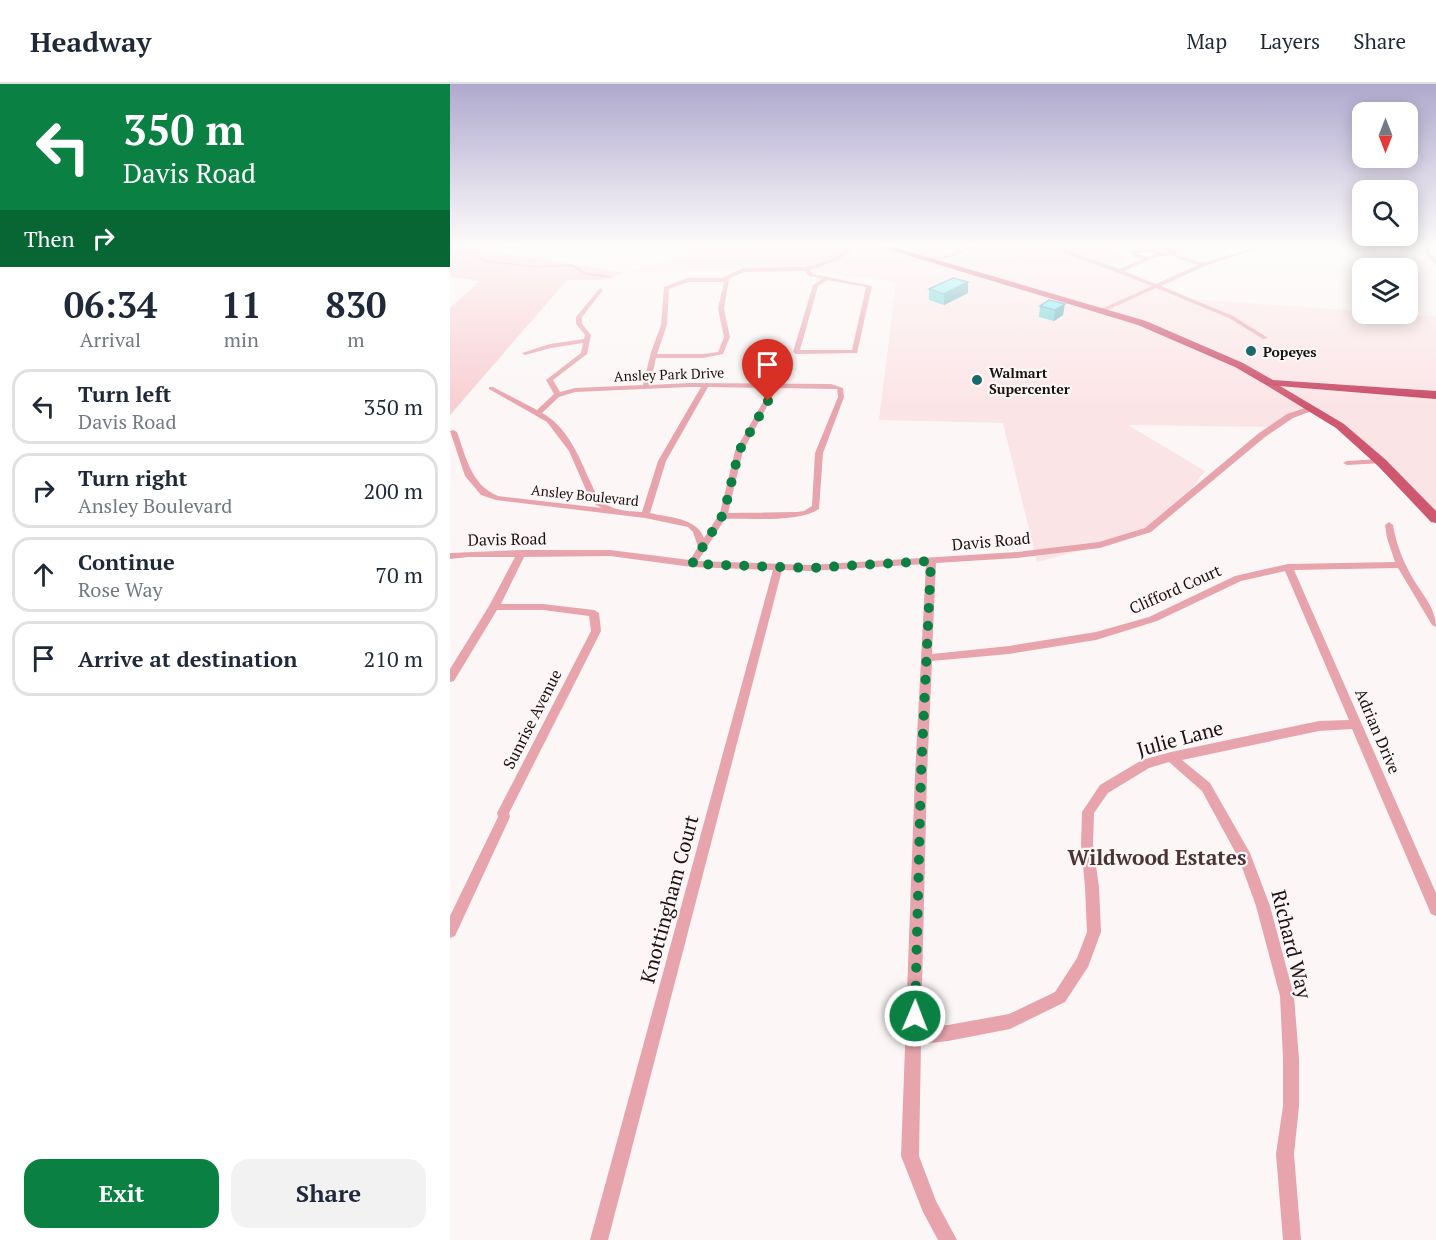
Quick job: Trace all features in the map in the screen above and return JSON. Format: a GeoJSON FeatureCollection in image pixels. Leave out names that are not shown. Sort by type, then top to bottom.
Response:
{"type":"FeatureCollection","features":[{"type":"Feature","properties":{"kind":"highway"},"geometry":{"type":"LineString","coordinates":[[1060,299],[1182,339],[1239,365],[1270,383],[1436,393]]}},
{"type":"Feature","properties":{"kind":"highway"},"geometry":{"type":"LineString","coordinates":[[1270,383],[1287,381],[1436,393]]}},
{"type":"Feature","properties":{"kind":"highway"},"geometry":{"type":"LineString","coordinates":[[1308,406],[1300,392],[1309,387]]}},
{"type":"Feature","properties":{"kind":"main road"},"geometry":{"type":"LineString","coordinates":[[1270,383],[1340,426],[1379,460],[1436,519]]}},
{"type":"Feature","properties":{"kind":"street"},"geometry":{"type":"LineString","coordinates":[[538,413],[558,395],[549,380],[580,358],[588,335],[579,324],[579,317],[594,299]]}},
{"type":"Feature","properties":{"kind":"street"},"geometry":{"type":"LineString","coordinates":[[646,387],[664,324],[665,299]]}},
{"type":"Feature","properties":{"kind":"street"},"geometry":{"type":"LineString","coordinates":[[654,356],[707,356],[721,353],[727,337],[722,314],[722,299]]}},
{"type":"Feature","properties":{"kind":"street"},"geometry":{"type":"LineString","coordinates":[[812,299],[796,352],[855,352],[866,299]]}},
{"type":"Feature","properties":{"kind":"street"},"geometry":{"type":"LineString","coordinates":[[1101,311],[1127,299]]}},
{"type":"Feature","properties":{"kind":"street"},"geometry":{"type":"LineString","coordinates":[[1187,299],[1231,317],[1265,338]]}},
{"type":"Feature","properties":{"kind":"street"},"geometry":{"type":"LineString","coordinates":[[525,353],[550,345],[588,340]]}},
{"type":"Feature","properties":{"kind":"street"},"geometry":{"type":"LineString","coordinates":[[645,515],[661,463],[677,431],[686,422],[706,385]]}},
{"type":"Feature","properties":{"kind":"street","name":"Ansley Park Drive"},"geometry":{"type":"LineString","coordinates":[[558,395],[575,390],[706,385],[831,386],[842,391],[819,453],[816,507],[807,513],[797,514],[722,516]]}},
{"type":"Feature","properties":{"kind":"street"},"geometry":{"type":"LineString","coordinates":[[692,564],[722,516],[739,451],[775,386]]}},
{"type":"Feature","properties":{"kind":"street"},"geometry":{"type":"LineString","coordinates":[[491,388],[550,420],[573,451],[590,490],[599,502],[617,512]]}},
{"type":"Feature","properties":{"kind":"street","name":"Davis Road"},"geometry":{"type":"LineString","coordinates":[[450,556],[610,553],[692,564],[778,568],[931,561],[1100,545],[1148,530],[1262,435],[1308,406]]}},
{"type":"Feature","properties":{"kind":"street","name":"Ansley Boulevard"},"geometry":{"type":"LineString","coordinates":[[453,432],[469,476],[484,493],[496,498],[645,515],[691,525],[697,531],[703,547]]}},
{"type":"Feature","properties":{"kind":"street"},"geometry":{"type":"LineString","coordinates":[[1347,463],[1379,460]]}},
{"type":"Feature","properties":{"kind":"street"},"geometry":{"type":"LineString","coordinates":[[1389,525],[1390,536],[1401,565],[1436,623]]}},
{"type":"Feature","properties":{"kind":"street"},"geometry":{"type":"LineString","coordinates":[[450,678],[494,607],[521,553]]}},
{"type":"Feature","properties":{"kind":"street"},"geometry":{"type":"LineString","coordinates":[[931,561],[921,775],[910,1156],[929,1206],[948,1240]]}},
{"type":"Feature","properties":{"kind":"street","name":"Clifford Court"},"geometry":{"type":"LineString","coordinates":[[927,658],[1008,650],[1096,636],[1153,619],[1238,578],[1288,567],[1401,565]]}},
{"type":"Feature","properties":{"kind":"street","name":"Adrian Drive"},"geometry":{"type":"LineString","coordinates":[[1288,567],[1436,909]]}},
{"type":"Feature","properties":{"kind":"street","name":"Knottingham Court"},"geometry":{"type":"LineString","coordinates":[[599,1240],[778,568]]}},
{"type":"Feature","properties":{"kind":"street","name":"Sunrise Avenue"},"geometry":{"type":"LineString","coordinates":[[450,931],[504,817],[503,813],[597,631],[594,613],[543,607],[494,607]]}},
{"type":"Feature","properties":{"kind":"street","name":"Julie Lane"},"geometry":{"type":"LineString","coordinates":[[914,1037],[1010,1021],[1060,997],[1083,962],[1094,932],[1087,844],[1088,812],[1104,789],[1146,764],[1171,757],[1319,726],[1356,724]]}},
{"type":"Feature","properties":{"kind":"street","name":"Richard Way"},"geometry":{"type":"LineString","coordinates":[[1171,757],[1206,787],[1245,857],[1263,906],[1287,996],[1291,1106],[1285,1154],[1292,1240]]}},
{"type":"Feature","properties":{"kind":"shaded area"},"geometry":{"type":"Polygon","coordinates":[[[460,299],[551,299],[450,415],[450,308],[460,299]]]}},
{"type":"Feature","properties":{"kind":"shaded area"},"geometry":{"type":"Polygon","coordinates":[[[894,299],[1190,299],[1352,310],[1352,324],[1418,324],[1418,316],[1436,316],[1436,520],[1353,435],[1310,407],[1268,427],[1128,425],[1205,471],[1174,511],[1132,537],[1037,562],[1003,423],[879,420],[894,299]]]}},
{"type":"Feature","properties":{"kind":"building"},"geometry":{"type":"Polygon","coordinates":[[[1049,300],[1065,304],[1055,310],[1040,306],[1049,300]]]}},
{"type":"Feature","properties":{"kind":"place","name":"Popeyes"},"geometry":{"type":"Point","coordinates":[1251,351]}},
{"type":"Feature","properties":{"kind":"place","name":"Walmart Supercenter"},"geometry":{"type":"Point","coordinates":[977,380]}},
{"type":"Feature","properties":{"kind":"district","name":"Wildwood Estates"},"geometry":{"type":"Point","coordinates":[1157,857]}},
{"type":"Feature","properties":{"kind":"route"},"geometry":{"type":"LineString","coordinates":[[768,401],[739,451],[724,513],[692,564],[810,568],[931,561],[921,775],[915,1016]]}}]}
